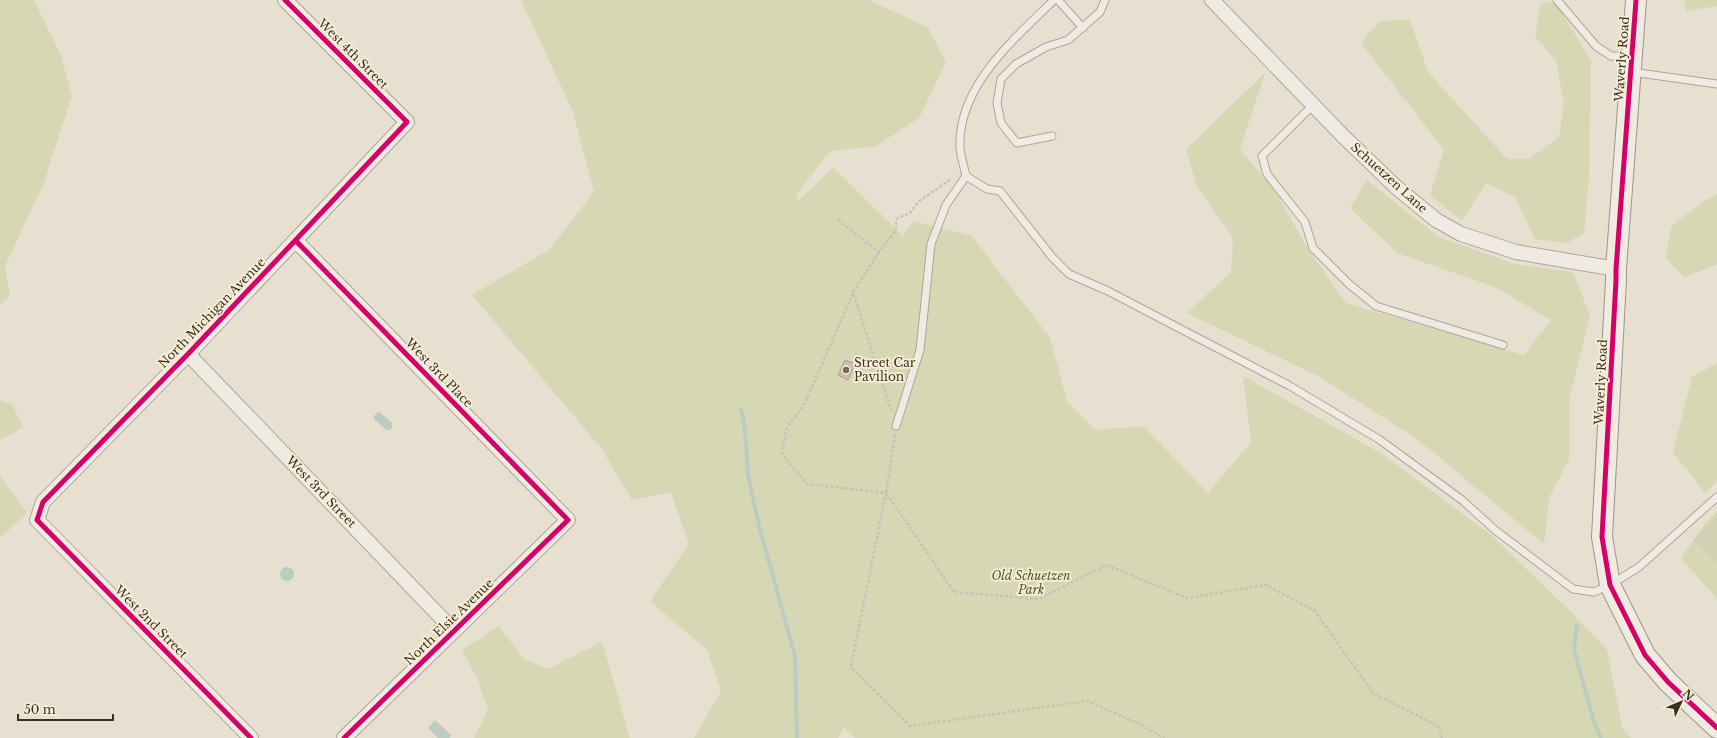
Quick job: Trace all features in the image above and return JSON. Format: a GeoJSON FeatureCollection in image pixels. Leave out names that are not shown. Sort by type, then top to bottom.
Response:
{"type":"FeatureCollection","features":[{"type":"Feature","properties":{"kind":"street","name":"West 4th Street"},"geometry":{"type":"LineString","coordinates":[[285,0],[407,122]]}},
{"type":"Feature","properties":{"kind":"street","name":"Schuetzen Lane"},"geometry":{"type":"LineString","coordinates":[[1212,0],[1314,104],[1343,136],[1396,187],[1436,220],[1461,234],[1516,252],[1616,269]]}},
{"type":"Feature","properties":{"kind":"street","name":"Waverly Road"},"geometry":{"type":"LineString","coordinates":[[1636,0],[1616,269],[1602,537],[1610,585],[1645,655],[1668,682],[1717,728]]}},
{"type":"Feature","properties":{"kind":"street","name":"North Michigan Avenue"},"geometry":{"type":"LineString","coordinates":[[37,520],[43,502],[188,354],[407,122]]}},
{"type":"Feature","properties":{"kind":"street","name":"West 3rd Place"},"geometry":{"type":"LineString","coordinates":[[296,240],[568,520]]}},
{"type":"Feature","properties":{"kind":"street","name":"West 3rd Street"},"geometry":{"type":"LineString","coordinates":[[188,354],[454,631]]}},
{"type":"Feature","properties":{"kind":"street","name":"West 2nd Street"},"geometry":{"type":"LineString","coordinates":[[37,520],[251,738]]}},
{"type":"Feature","properties":{"kind":"street","name":"North Elsie Avenue"},"geometry":{"type":"LineString","coordinates":[[344,738],[568,520]]}},
{"type":"Feature","properties":{"kind":"lane"},"geometry":{"type":"LineString","coordinates":[[896,426],[920,350],[931,244],[946,205],[965,173],[960,146],[964,116],[980,80],[1008,46],[1054,0]]}},
{"type":"Feature","properties":{"kind":"lane"},"geometry":{"type":"LineString","coordinates":[[1058,0],[1083,28]]}},
{"type":"Feature","properties":{"kind":"lane"},"geometry":{"type":"LineString","coordinates":[[1052,136],[1018,143],[1001,123],[997,103],[1001,79],[1016,64],[1046,47],[1068,40],[1100,12],[1105,0]]}},
{"type":"Feature","properties":{"kind":"lane"},"geometry":{"type":"LineString","coordinates":[[1557,0],[1596,46],[1611,56],[1631,64],[1717,84]]}},
{"type":"Feature","properties":{"kind":"lane"},"geometry":{"type":"LineString","coordinates":[[1314,104],[1262,156],[1267,174],[1305,222],[1312,248],[1349,284],[1376,306],[1503,345]]}},
{"type":"Feature","properties":{"kind":"lane"},"geometry":{"type":"LineString","coordinates":[[965,173],[987,189],[1000,191],[1052,257],[1069,274],[1108,291],[1290,386],[1380,440],[1462,500],[1495,530],[1573,590],[1594,592],[1610,585],[1639,567],[1717,497]]}},
{"type":"Feature","properties":{"kind":"path"},"geometry":{"type":"LineString","coordinates":[[965,173],[918,202],[910,213],[898,218],[896,221],[896,230],[879,252],[853,292],[804,405],[787,428],[782,454],[807,484],[886,493],[954,592],[1039,599],[1106,566],[1186,598],[1266,585],[1315,611],[1372,693],[1438,726],[1442,738]]}},
{"type":"Feature","properties":{"kind":"path"},"geometry":{"type":"LineString","coordinates":[[838,220],[879,252]]}},
{"type":"Feature","properties":{"kind":"path"},"geometry":{"type":"LineString","coordinates":[[853,292],[896,426],[886,493],[851,667],[910,726],[1087,701],[1142,725],[1164,738]]}},
{"type":"Feature","properties":{"kind":"green space"},"geometry":{"type":"Polygon","coordinates":[[[0,0],[34,0],[61,56],[72,96],[43,185],[5,266],[10,296],[0,305],[0,0]]]}},
{"type":"Feature","properties":{"kind":"green space","name":"Old Schuetzen Park"},"geometry":{"type":"Polygon","coordinates":[[[521,0],[869,0],[928,28],[946,62],[919,118],[876,146],[830,151],[796,195],[799,200],[833,167],[903,236],[914,221],[972,236],[1050,338],[1067,401],[1096,430],[1143,426],[1208,493],[1251,442],[1243,376],[1381,453],[1490,534],[1570,611],[1607,650],[1623,730],[1631,738],[855,738],[844,727],[838,738],[694,738],[721,691],[707,650],[650,601],[689,544],[671,492],[632,500],[601,448],[472,295],[549,250],[594,192],[573,112],[521,0]]]}},
{"type":"Feature","properties":{"kind":"green space"},"geometry":{"type":"Polygon","coordinates":[[[1684,0],[1717,0],[1717,6],[1686,11],[1684,0]]]}},
{"type":"Feature","properties":{"kind":"green space"},"geometry":{"type":"Polygon","coordinates":[[[1556,2],[1591,61],[1589,178],[1584,233],[1567,243],[1535,239],[1515,197],[1486,183],[1462,221],[1430,195],[1444,150],[1361,43],[1379,21],[1410,20],[1428,72],[1507,159],[1529,159],[1559,137],[1564,103],[1556,61],[1535,36],[1541,3],[1556,2]]]}},
{"type":"Feature","properties":{"kind":"green space"},"geometry":{"type":"Polygon","coordinates":[[[1265,73],[1240,149],[1274,189],[1307,247],[1346,303],[1524,355],[1551,320],[1495,287],[1397,253],[1350,208],[1367,180],[1439,237],[1515,264],[1573,272],[1590,316],[1569,400],[1569,459],[1549,498],[1544,544],[1417,439],[1318,376],[1187,313],[1231,272],[1233,238],[1196,184],[1186,149],[1265,73]]]}},
{"type":"Feature","properties":{"kind":"green space"},"geometry":{"type":"Polygon","coordinates":[[[1717,194],[1717,264],[1684,278],[1666,258],[1671,227],[1701,203],[1717,194]]]}},
{"type":"Feature","properties":{"kind":"green space"},"geometry":{"type":"Polygon","coordinates":[[[1717,363],[1717,481],[1705,493],[1673,452],[1692,377],[1717,363]]]}},
{"type":"Feature","properties":{"kind":"green space"},"geometry":{"type":"Polygon","coordinates":[[[0,400],[12,404],[23,427],[0,440],[0,400]]]}},
{"type":"Feature","properties":{"kind":"green space"},"geometry":{"type":"Polygon","coordinates":[[[0,476],[27,513],[0,538],[0,476]]]}},
{"type":"Feature","properties":{"kind":"green space"},"geometry":{"type":"Polygon","coordinates":[[[1717,511],[1717,599],[1681,558],[1704,525],[1717,511]]]}},
{"type":"Feature","properties":{"kind":"green space"},"geometry":{"type":"Polygon","coordinates":[[[1717,517],[1717,563],[1694,539],[1717,517]]]}},
{"type":"Feature","properties":{"kind":"green space"},"geometry":{"type":"Polygon","coordinates":[[[499,626],[524,659],[548,669],[602,642],[630,738],[474,738],[488,710],[478,680],[462,650],[499,626]]]}},
{"type":"Feature","properties":{"kind":"shaded area"},"geometry":{"type":"Polygon","coordinates":[[[380,412],[392,423],[392,428],[390,430],[386,430],[374,419],[374,416],[380,412]]]}},
{"type":"Feature","properties":{"kind":"shaded area"},"geometry":{"type":"Polygon","coordinates":[[[287,567],[292,569],[294,574],[292,579],[287,581],[282,579],[280,574],[282,569],[287,567]]]}},
{"type":"Feature","properties":{"kind":"shaded area"},"geometry":{"type":"Polygon","coordinates":[[[435,720],[451,735],[450,738],[438,738],[428,728],[435,720]]]}},
{"type":"Feature","properties":{"kind":"building","name":"Street Car Pavilion"},"geometry":{"type":"Polygon","coordinates":[[[845,360],[855,364],[848,380],[838,375],[845,360]]]}},
{"type":"Feature","properties":{"kind":"waterway"},"geometry":{"type":"LineString","coordinates":[[741,410],[745,428],[748,475],[759,526],[795,656],[797,738]]}},
{"type":"Feature","properties":{"kind":"waterway"},"geometry":{"type":"LineString","coordinates":[[1577,626],[1574,649],[1594,723],[1601,738]]}},
{"type":"Feature","properties":{"kind":"cycle path"},"geometry":{"type":"LineString","coordinates":[[251,738],[37,520],[43,502],[188,354],[407,122],[285,0]]}},
{"type":"Feature","properties":{"kind":"cycle path"},"geometry":{"type":"LineString","coordinates":[[1636,0],[1616,269],[1602,537],[1610,585],[1645,655],[1668,682],[1717,728]]}},
{"type":"Feature","properties":{"kind":"cycle path"},"geometry":{"type":"LineString","coordinates":[[296,241],[568,520],[344,738]]}},
{"type":"Feature","properties":{"kind":"place","name":"Street Car Pavilion"},"geometry":{"type":"Point","coordinates":[846,370]}}]}
